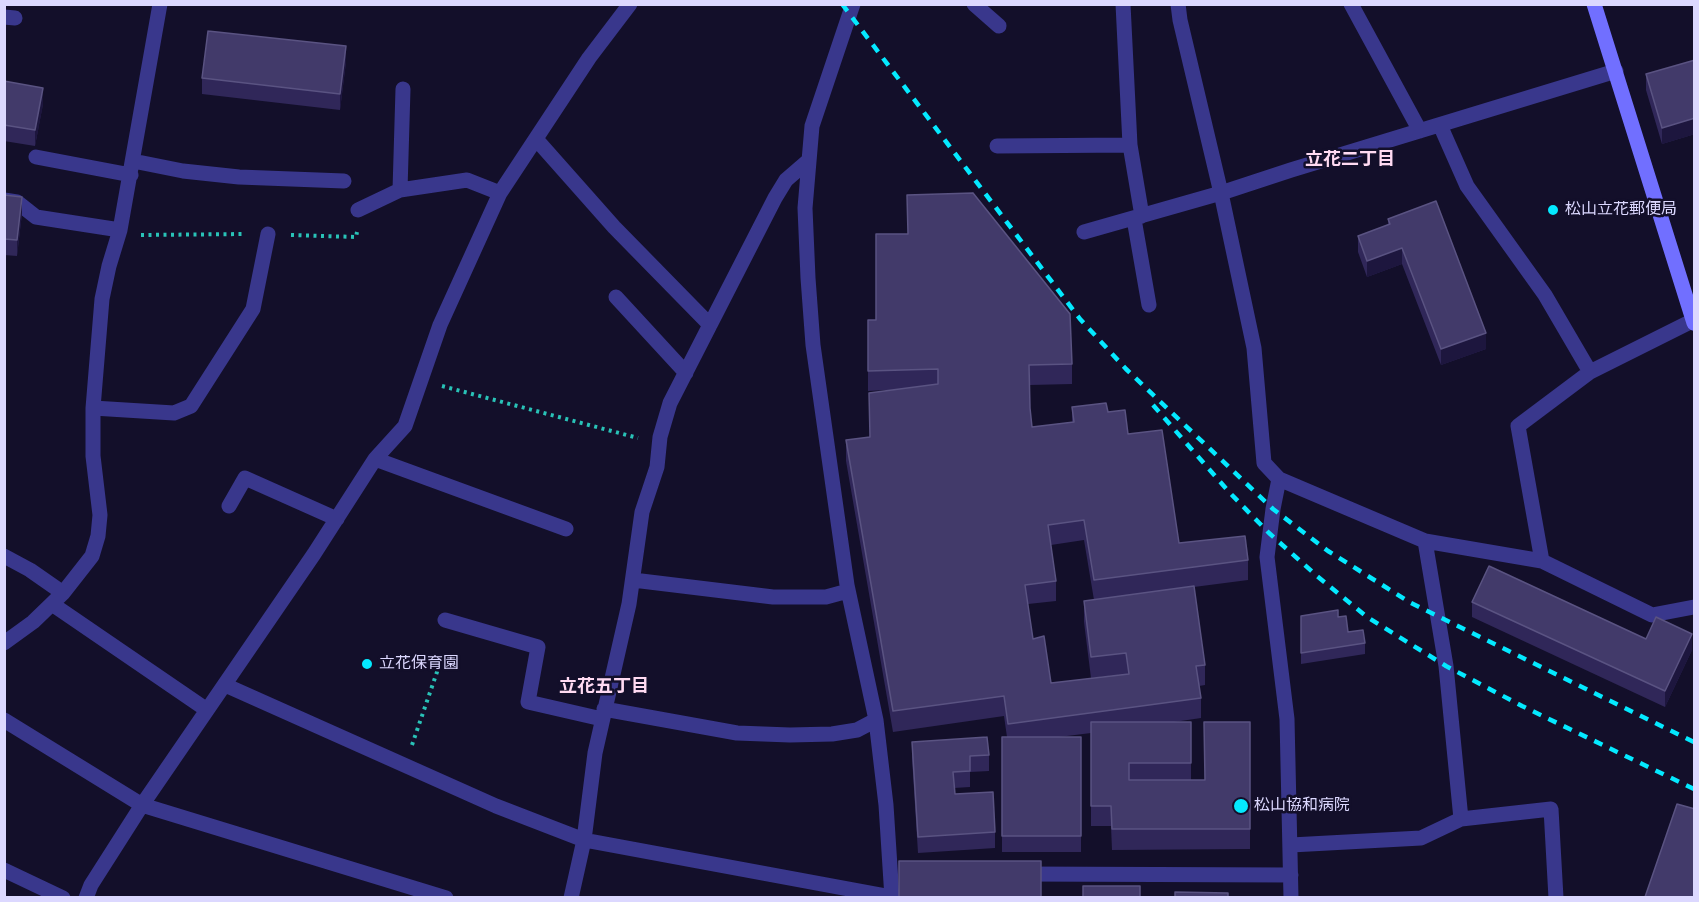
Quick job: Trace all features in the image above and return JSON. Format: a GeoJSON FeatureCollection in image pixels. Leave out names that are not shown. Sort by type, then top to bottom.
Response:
{"type":"FeatureCollection","features":[{"type":"Feature","properties":{"kind":"street"},"geometry":{"type":"LineString","coordinates":[[4,643],[33,622],[58,598],[92,556],[98,536],[100,515],[93,456],[93,408],[102,299],[108,266],[120,230],[160,4]]}},
{"type":"Feature","properties":{"kind":"street"},"geometry":{"type":"LineString","coordinates":[[86,897],[91,885],[142,805],[337,519],[375,459],[405,426],[440,325],[500,193],[589,58],[630,4]]}},
{"type":"Feature","properties":{"kind":"street"},"geometry":{"type":"LineString","coordinates":[[225,685],[496,806],[585,840],[892,897],[896,874],[876,720],[848,591],[813,345],[805,208],[812,126],[853,4]]}},
{"type":"Feature","properties":{"kind":"street"},"geometry":{"type":"LineString","coordinates":[[974,4],[999,26]]}},
{"type":"Feature","properties":{"kind":"street"},"geometry":{"type":"LineString","coordinates":[[1123,4],[1130,145],[1149,305]]}},
{"type":"Feature","properties":{"kind":"street"},"geometry":{"type":"LineString","coordinates":[[1178,4],[1254,348],[1264,463],[1279,480],[1425,541],[1542,561],[1652,615],[1695,608]]}},
{"type":"Feature","properties":{"kind":"street"},"geometry":{"type":"LineString","coordinates":[[1351,4],[1420,131]]}},
{"type":"Feature","properties":{"kind":"street"},"geometry":{"type":"LineString","coordinates":[[1542,561],[1518,426],[1590,372],[1694,321],[1594,4]]}},
{"type":"Feature","properties":{"kind":"street"},"geometry":{"type":"LineString","coordinates":[[1084,232],[1221,193],[1616,71]]}},
{"type":"Feature","properties":{"kind":"street"},"geometry":{"type":"LineString","coordinates":[[400,190],[403,89]]}},
{"type":"Feature","properties":{"kind":"street"},"geometry":{"type":"LineString","coordinates":[[1440,124],[1467,186],[1545,295],[1590,372]]}},
{"type":"Feature","properties":{"kind":"street"},"geometry":{"type":"LineString","coordinates":[[536,139],[614,227],[710,325]]}},
{"type":"Feature","properties":{"kind":"street"},"geometry":{"type":"LineString","coordinates":[[997,146],[1130,145]]}},
{"type":"Feature","properties":{"kind":"street"},"geometry":{"type":"LineString","coordinates":[[36,157],[238,177],[344,181]]}},
{"type":"Feature","properties":{"kind":"street"},"geometry":{"type":"LineString","coordinates":[[571,897],[585,840],[589,792],[603,714],[633,580],[642,512],[657,467],[659,444],[670,403],[775,198],[786,180],[808,161]]}},
{"type":"Feature","properties":{"kind":"street"},"geometry":{"type":"LineString","coordinates":[[358,210],[400,190],[467,180],[500,193]]}},
{"type":"Feature","properties":{"kind":"street"},"geometry":{"type":"LineString","coordinates":[[4,200],[17,202],[36,217],[120,230]]}},
{"type":"Feature","properties":{"kind":"street"},"geometry":{"type":"LineString","coordinates":[[93,408],[174,413],[191,406],[253,309],[268,234]]}},
{"type":"Feature","properties":{"kind":"street"},"geometry":{"type":"LineString","coordinates":[[616,297],[686,373]]}},
{"type":"Feature","properties":{"kind":"street"},"geometry":{"type":"LineString","coordinates":[[375,459],[566,529]]}},
{"type":"Feature","properties":{"kind":"street"},"geometry":{"type":"LineString","coordinates":[[229,507],[245,478],[337,519]]}},
{"type":"Feature","properties":{"kind":"street"},"geometry":{"type":"LineString","coordinates":[[1279,480],[1267,557],[1287,719],[1292,897]]}},
{"type":"Feature","properties":{"kind":"street"},"geometry":{"type":"LineString","coordinates":[[1425,541],[1446,666],[1461,819]]}},
{"type":"Feature","properties":{"kind":"street"},"geometry":{"type":"LineString","coordinates":[[4,556],[30,570],[58,598],[207,710]]}},
{"type":"Feature","properties":{"kind":"street"},"geometry":{"type":"LineString","coordinates":[[633,580],[773,597],[826,597],[848,591]]}},
{"type":"Feature","properties":{"kind":"street"},"geometry":{"type":"LineString","coordinates":[[445,620],[538,647],[528,702],[738,733],[832,734],[857,729],[876,720]]}},
{"type":"Feature","properties":{"kind":"street"},"geometry":{"type":"LineString","coordinates":[[4,720],[142,805],[446,897]]}},
{"type":"Feature","properties":{"kind":"street"},"geometry":{"type":"LineString","coordinates":[[1291,845],[1421,838],[1461,819],[1551,809],[1556,897]]}},
{"type":"Feature","properties":{"kind":"street"},"geometry":{"type":"LineString","coordinates":[[4,870],[63,897]]}},
{"type":"Feature","properties":{"kind":"street"},"geometry":{"type":"LineString","coordinates":[[1008,874],[1291,875]]}},
{"type":"Feature","properties":{"kind":"path"},"geometry":{"type":"LineString","coordinates":[[421,380],[659,444]]}},
{"type":"Feature","properties":{"kind":"path"},"geometry":{"type":"LineString","coordinates":[[405,766],[438,669]]}},
{"type":"Feature","properties":{"kind":"building"},"geometry":{"type":"Polygon","coordinates":[[[208,31],[346,46],[340,94],[202,78],[208,31]]]}},
{"type":"Feature","properties":{"kind":"building"},"geometry":{"type":"Polygon","coordinates":[[[1695,60],[1695,118],[1662,128],[1646,74],[1695,60]]]}},
{"type":"Feature","properties":{"kind":"building"},"geometry":{"type":"Polygon","coordinates":[[[4,81],[43,88],[35,130],[4,125],[4,81]]]}},
{"type":"Feature","properties":{"kind":"building"},"geometry":{"type":"Polygon","coordinates":[[[973,193],[1070,314],[1072,364],[1029,365],[1032,427],[1074,422],[1072,407],[1106,403],[1108,412],[1125,410],[1128,434],[1162,430],[1179,543],[1245,536],[1248,560],[1094,580],[1084,520],[1048,525],[1056,581],[1025,585],[1033,639],[1044,636],[1051,683],[1129,674],[1126,653],[1091,657],[1084,601],[1194,586],[1205,665],[1196,666],[1201,698],[1008,724],[1004,696],[893,711],[846,440],[870,437],[869,393],[938,384],[938,369],[868,371],[868,320],[876,320],[876,234],[908,234],[907,195],[973,193]]]}},
{"type":"Feature","properties":{"kind":"building"},"geometry":{"type":"Polygon","coordinates":[[[4,195],[22,197],[17,240],[4,239],[4,195]]]}},
{"type":"Feature","properties":{"kind":"building"},"geometry":{"type":"Polygon","coordinates":[[[1436,201],[1486,333],[1441,349],[1402,248],[1367,261],[1358,236],[1390,224],[1388,219],[1436,201]]]}},
{"type":"Feature","properties":{"kind":"building"},"geometry":{"type":"Polygon","coordinates":[[[1489,566],[1646,639],[1656,617],[1692,634],[1665,691],[1472,602],[1489,566]]]}},
{"type":"Feature","properties":{"kind":"building"},"geometry":{"type":"Polygon","coordinates":[[[1338,610],[1338,617],[1346,616],[1348,632],[1363,630],[1365,643],[1301,653],[1301,616],[1338,610]]]}},
{"type":"Feature","properties":{"kind":"building"},"geometry":{"type":"Polygon","coordinates":[[[1091,722],[1191,722],[1191,763],[1129,763],[1129,780],[1205,780],[1204,722],[1250,722],[1250,829],[1112,829],[1111,806],[1091,806],[1091,722]]]}},
{"type":"Feature","properties":{"kind":"building"},"geometry":{"type":"Polygon","coordinates":[[[987,737],[989,755],[970,756],[970,771],[953,772],[955,794],[993,792],[995,832],[918,837],[912,742],[987,737]]]}},
{"type":"Feature","properties":{"kind":"building"},"geometry":{"type":"Polygon","coordinates":[[[1002,737],[1081,737],[1081,836],[1002,836],[1002,737]]]}},
{"type":"Feature","properties":{"kind":"building"},"geometry":{"type":"Polygon","coordinates":[[[1677,804],[1695,809],[1695,897],[1645,897],[1677,804]]]}},
{"type":"Feature","properties":{"kind":"building"},"geometry":{"type":"Polygon","coordinates":[[[899,861],[1041,861],[1041,897],[899,897],[899,861]]]}},
{"type":"Feature","properties":{"kind":"building"},"geometry":{"type":"Polygon","coordinates":[[[1083,886],[1140,886],[1140,897],[1083,897],[1083,886]]]}},
{"type":"Feature","properties":{"kind":"building"},"geometry":{"type":"Polygon","coordinates":[[[1175,892],[1228,893],[1228,897],[1175,897],[1175,892]]]}},
{"type":"Feature","properties":{"kind":"railway"},"geometry":{"type":"LineString","coordinates":[[842,4],[1080,319],[1126,369],[1273,509],[1328,551],[1411,603],[1694,742]]}},
{"type":"Feature","properties":{"kind":"railway"},"geometry":{"type":"LineString","coordinates":[[1153,405],[1229,492],[1269,533],[1367,617],[1446,666],[1522,706],[1694,789]]}},
{"type":"Feature","properties":{"kind":"place","name":"松山立花郵便局"},"geometry":{"type":"Point","coordinates":[1553,210]}},
{"type":"Feature","properties":{"kind":"place","name":"立花保育園"},"geometry":{"type":"Point","coordinates":[367,664]}},
{"type":"Feature","properties":{"kind":"place","name":"松山協和病院"},"geometry":{"type":"Point","coordinates":[1241,806]}},
{"type":"Feature","properties":{"kind":"district","name":"立花二丁目"},"geometry":{"type":"Point","coordinates":[1350,160]}},
{"type":"Feature","properties":{"kind":"district","name":"立花五丁目"},"geometry":{"type":"Point","coordinates":[604,687]}}]}
